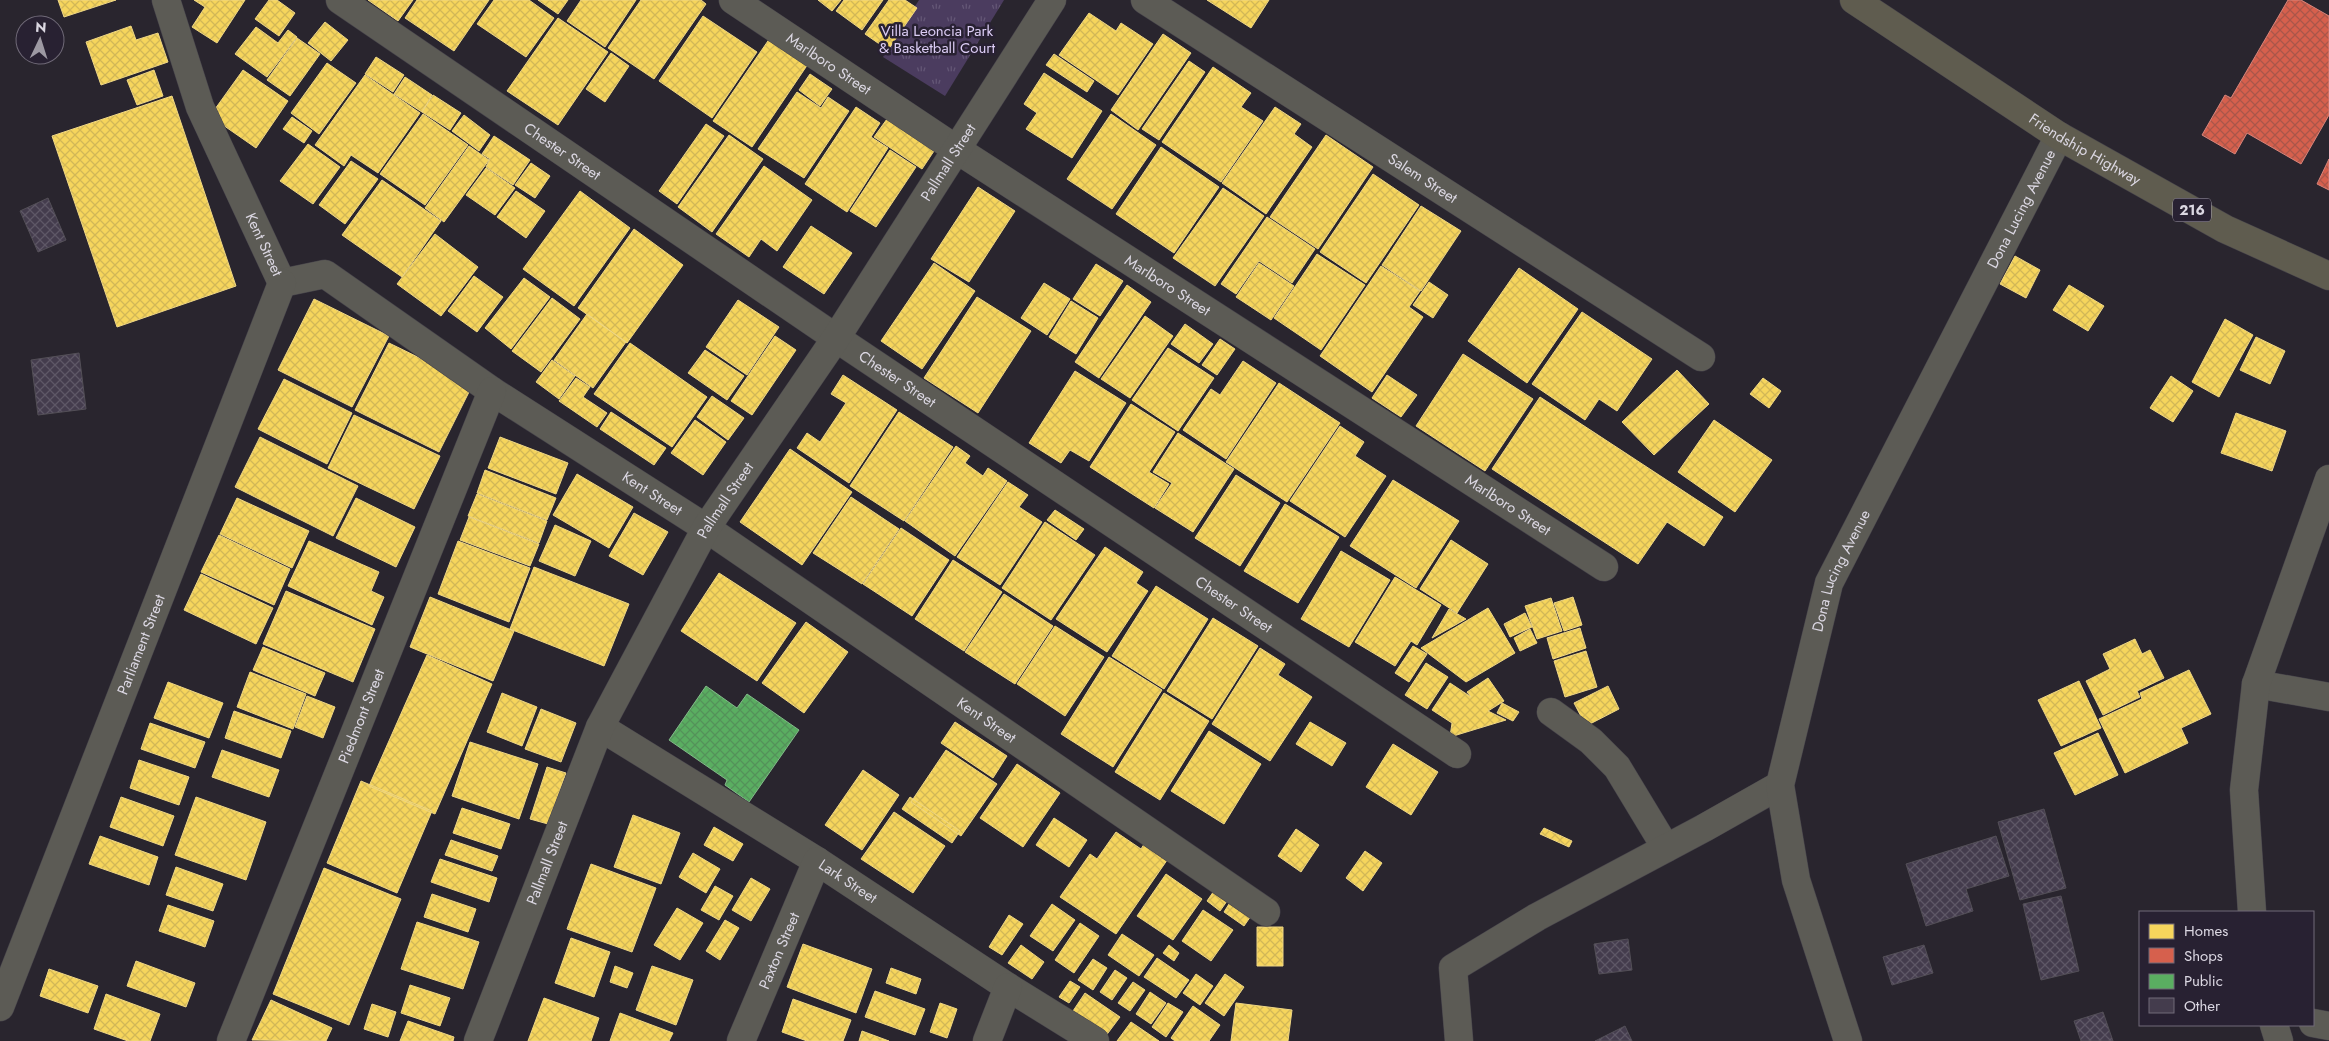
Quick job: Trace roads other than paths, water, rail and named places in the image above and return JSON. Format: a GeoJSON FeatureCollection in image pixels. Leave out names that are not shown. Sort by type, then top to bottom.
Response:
{"type":"FeatureCollection","features":[{"type":"Feature","properties":{"kind":"main road","name":"Friendship Highway"},"geometry":{"type":"LineString","coordinates":[[1854,0],[2059,136],[2225,229],[2329,276]]}},
{"type":"Feature","properties":{"kind":"street","name":"Kent Street"},"geometry":{"type":"LineString","coordinates":[[166,0],[200,107],[282,283],[325,274],[492,391],[706,528],[1266,912]]}},
{"type":"Feature","properties":{"kind":"street","name":"Chester Street"},"geometry":{"type":"LineString","coordinates":[[340,0],[836,338],[1457,754]]}},
{"type":"Feature","properties":{"kind":"street","name":"Marlboro Street"},"geometry":{"type":"LineString","coordinates":[[733,0],[956,149],[1604,567]]}},
{"type":"Feature","properties":{"kind":"street","name":"Pallmall Street"},"geometry":{"type":"LineString","coordinates":[[478,1041],[600,727],[706,528],[836,338],[1052,0]]}},
{"type":"Feature","properties":{"kind":"street","name":"Salem Street"},"geometry":{"type":"LineString","coordinates":[[1145,0],[1701,357]]}},
{"type":"Feature","properties":{"kind":"street","name":"Dona Lucing Avenue"},"geometry":{"type":"LineString","coordinates":[[1848,1041],[1796,880],[1780,784],[1829,583],[2059,136]]}},
{"type":"Feature","properties":{"kind":"street","name":"Parliament Street"},"geometry":{"type":"LineString","coordinates":[[0,1007],[282,283]]}},
{"type":"Feature","properties":{"kind":"street","name":"Piedmont Street"},"geometry":{"type":"LineString","coordinates":[[231,1041],[492,391]]}},
{"type":"Feature","properties":{"kind":"street"},"geometry":{"type":"LineString","coordinates":[[2252,911],[2244,790],[2256,684],[2329,479]]}},
{"type":"Feature","properties":{"kind":"street"},"geometry":{"type":"LineString","coordinates":[[2256,684],[2329,697]]}},
{"type":"Feature","properties":{"kind":"street"},"geometry":{"type":"LineString","coordinates":[[1551,712],[1591,741],[1617,767],[1666,848]]}},
{"type":"Feature","properties":{"kind":"street","name":"Lark Street"},"geometry":{"type":"LineString","coordinates":[[600,727],[817,861],[1008,987],[1095,1041]]}},
{"type":"Feature","properties":{"kind":"street"},"geometry":{"type":"LineString","coordinates":[[1459,1041],[1454,968],[1537,917],[1780,784]]}},
{"type":"Feature","properties":{"kind":"street","name":"Paxton Street"},"geometry":{"type":"LineString","coordinates":[[741,1041],[817,861]]}},
{"type":"Feature","properties":{"kind":"street"},"geometry":{"type":"LineString","coordinates":[[987,1041],[1008,987]]}},
{"type":"Feature","properties":{"kind":"street"},"geometry":{"type":"LineString","coordinates":[[2314,1023],[2329,1026]]}},
{"type":"Feature","properties":{"kind":"street"},"geometry":{"type":"LineString","coordinates":[[2274,1026],[2279,1041]]}},
{"type":"Feature","properties":{"kind":"park label","name":"Villa Leoncia Park & Basketball Court"},"geometry":{"type":"Point","coordinates":[937,40]}}]}
